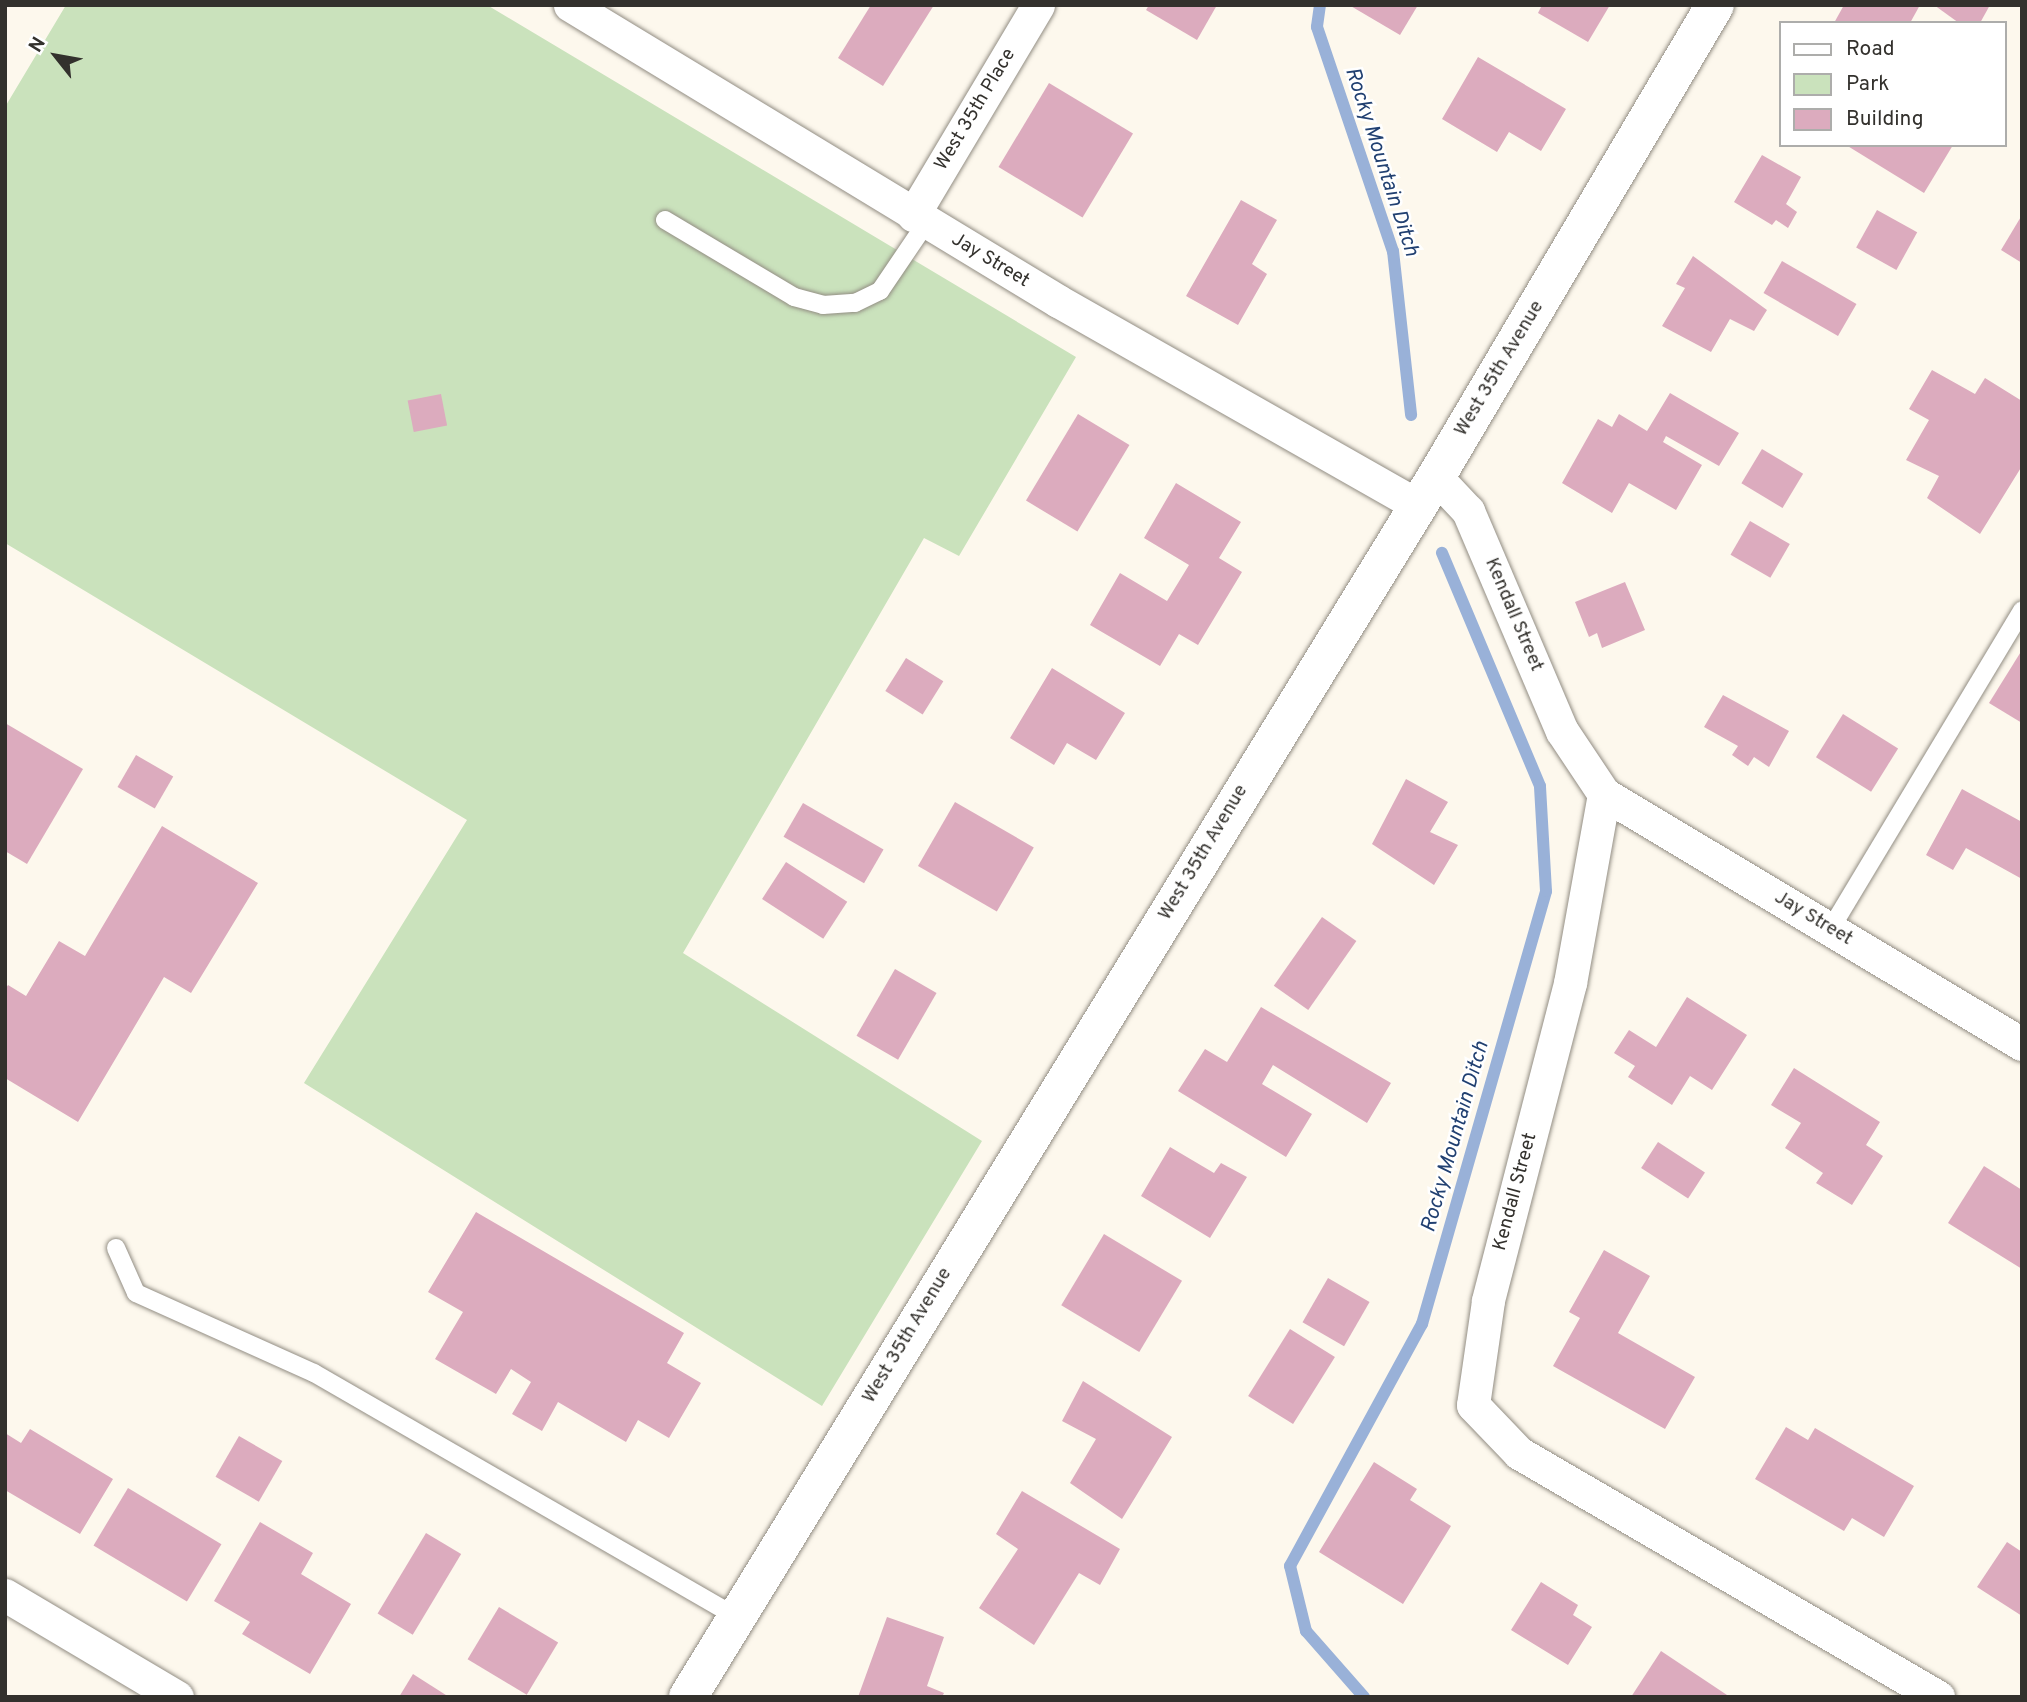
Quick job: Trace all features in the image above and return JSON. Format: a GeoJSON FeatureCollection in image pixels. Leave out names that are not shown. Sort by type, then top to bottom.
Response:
{"type":"FeatureCollection","features":[{"type":"Feature","properties":{"kind":"street","name":"Jay Street"},"geometry":{"type":"LineString","coordinates":[[569,5],[920,219],[1427,491]]}},
{"type":"Feature","properties":{"kind":"street","name":"West 35th Place"},"geometry":{"type":"LineString","coordinates":[[920,219],[1038,5]]}},
{"type":"Feature","properties":{"kind":"street","name":"West 35th Avenue"},"geometry":{"type":"LineString","coordinates":[[688,1697],[1427,491],[1715,5]]}},
{"type":"Feature","properties":{"kind":"street","name":"Kendall Street"},"geometry":{"type":"LineString","coordinates":[[1427,491],[1468,511],[1562,732],[1604,794],[1570,984],[1488,1301],[1473,1405],[1519,1453],[1938,1697]]}},
{"type":"Feature","properties":{"kind":"street","name":"Jay Street"},"geometry":{"type":"LineString","coordinates":[[1604,794],[2022,1044]]}},
{"type":"Feature","properties":{"kind":"street"},"geometry":{"type":"LineString","coordinates":[[5,1595],[177,1697]]}},
{"type":"Feature","properties":{"kind":"lane"},"geometry":{"type":"LineString","coordinates":[[665,220],[794,297],[823,305],[855,303],[880,291],[920,219]]}},
{"type":"Feature","properties":{"kind":"lane"},"geometry":{"type":"LineString","coordinates":[[1830,930],[2022,610]]}},
{"type":"Feature","properties":{"kind":"lane"},"geometry":{"type":"LineString","coordinates":[[116,1248],[136,1293],[314,1373],[736,1618]]}},
{"type":"Feature","properties":{"kind":"green space"},"geometry":{"type":"Polygon","coordinates":[[[66,5],[487,5],[1076,357],[959,556],[924,538],[683,953],[982,1141],[822,1406],[304,1083],[467,820],[5,543],[5,107],[66,5]]]}},
{"type":"Feature","properties":{"kind":"building"},"geometry":{"type":"Polygon","coordinates":[[[871,5],[934,5],[883,86],[838,58],[871,5]]]}},
{"type":"Feature","properties":{"kind":"building"},"geometry":{"type":"Polygon","coordinates":[[[1149,5],[1217,5],[1197,40],[1146,10],[1149,5]]]}},
{"type":"Feature","properties":{"kind":"building"},"geometry":{"type":"Polygon","coordinates":[[[1349,5],[1418,5],[1400,35],[1349,5]]]}},
{"type":"Feature","properties":{"kind":"building"},"geometry":{"type":"Polygon","coordinates":[[[1542,5],[1610,5],[1588,42],[1538,13],[1542,5]]]}},
{"type":"Feature","properties":{"kind":"building"},"geometry":{"type":"Polygon","coordinates":[[[1844,5],[1920,5],[1911,21],[1835,21],[1844,5]]]}},
{"type":"Feature","properties":{"kind":"building"},"geometry":{"type":"Polygon","coordinates":[[[1934,5],[1990,5],[1981,21],[1956,21],[1934,5]]]}},
{"type":"Feature","properties":{"kind":"building"},"geometry":{"type":"Polygon","coordinates":[[[1478,57],[1566,109],[1541,151],[1509,132],[1497,152],[1442,119],[1478,57]]]}},
{"type":"Feature","properties":{"kind":"building"},"geometry":{"type":"Polygon","coordinates":[[[1049,83],[1133,133],[1083,217],[999,167],[1049,83]]]}},
{"type":"Feature","properties":{"kind":"building"},"geometry":{"type":"Polygon","coordinates":[[[1849,147],[1952,147],[1924,193],[1849,147]]]}},
{"type":"Feature","properties":{"kind":"building"},"geometry":{"type":"Polygon","coordinates":[[[1762,155],[1801,177],[1786,204],[1797,212],[1788,228],[1776,220],[1772,225],[1734,202],[1762,155]]]}},
{"type":"Feature","properties":{"kind":"building"},"geometry":{"type":"Polygon","coordinates":[[[1241,200],[1277,220],[1252,264],[1267,274],[1238,325],[1186,296],[1241,200]]]}},
{"type":"Feature","properties":{"kind":"building"},"geometry":{"type":"Polygon","coordinates":[[[1877,210],[1917,232],[1896,270],[1856,248],[1877,210]]]}},
{"type":"Feature","properties":{"kind":"building"},"geometry":{"type":"Polygon","coordinates":[[[2022,215],[2022,263],[2001,250],[2022,215]]]}},
{"type":"Feature","properties":{"kind":"building"},"geometry":{"type":"Polygon","coordinates":[[[1693,256],[1767,310],[1754,331],[1730,319],[1711,352],[1662,326],[1685,288],[1676,284],[1693,256]]]}},
{"type":"Feature","properties":{"kind":"building"},"geometry":{"type":"Polygon","coordinates":[[[1782,261],[1856,304],[1838,336],[1764,293],[1782,261]]]}},
{"type":"Feature","properties":{"kind":"building"},"geometry":{"type":"Polygon","coordinates":[[[1932,370],[1975,394],[1985,378],[2022,401],[2022,466],[1980,534],[1927,498],[1939,476],[1906,460],[1929,420],[1909,409],[1932,370]]]}},
{"type":"Feature","properties":{"kind":"building"},"geometry":{"type":"Polygon","coordinates":[[[1670,393],[1739,433],[1719,466],[1666,436],[1663,442],[1702,465],[1676,510],[1629,483],[1612,513],[1562,483],[1598,419],[1612,427],[1619,414],[1647,431],[1670,393]]]}},
{"type":"Feature","properties":{"kind":"building"},"geometry":{"type":"Polygon","coordinates":[[[441,394],[447,425],[414,432],[408,400],[441,394]]]}},
{"type":"Feature","properties":{"kind":"building"},"geometry":{"type":"Polygon","coordinates":[[[1078,414],[1129,445],[1077,531],[1026,501],[1078,414]]]}},
{"type":"Feature","properties":{"kind":"building"},"geometry":{"type":"Polygon","coordinates":[[[1762,449],[1803,474],[1783,508],[1741,483],[1762,449]]]}},
{"type":"Feature","properties":{"kind":"building"},"geometry":{"type":"Polygon","coordinates":[[[1176,483],[1241,522],[1219,558],[1242,572],[1198,645],[1179,634],[1160,666],[1090,625],[1120,573],[1167,601],[1189,565],[1144,538],[1176,483]]]}},
{"type":"Feature","properties":{"kind":"building"},"geometry":{"type":"Polygon","coordinates":[[[1750,521],[1790,544],[1770,578],[1730,555],[1750,521]]]}},
{"type":"Feature","properties":{"kind":"building"},"geometry":{"type":"Polygon","coordinates":[[[1625,582],[1645,630],[1602,648],[1597,633],[1589,637],[1575,602],[1625,582]]]}},
{"type":"Feature","properties":{"kind":"building"},"geometry":{"type":"Polygon","coordinates":[[[2022,650],[2022,723],[1989,703],[2022,650]]]}},
{"type":"Feature","properties":{"kind":"building"},"geometry":{"type":"Polygon","coordinates":[[[906,658],[943,681],[923,714],[885,691],[906,658]]]}},
{"type":"Feature","properties":{"kind":"building"},"geometry":{"type":"Polygon","coordinates":[[[1052,668],[1125,713],[1096,760],[1067,743],[1054,765],[1010,738],[1052,668]]]}},
{"type":"Feature","properties":{"kind":"building"},"geometry":{"type":"Polygon","coordinates":[[[1723,695],[1789,731],[1769,767],[1754,757],[1748,766],[1732,755],[1738,746],[1704,727],[1723,695]]]}},
{"type":"Feature","properties":{"kind":"building"},"geometry":{"type":"Polygon","coordinates":[[[1843,714],[1898,748],[1871,792],[1816,757],[1843,714]]]}},
{"type":"Feature","properties":{"kind":"building"},"geometry":{"type":"Polygon","coordinates":[[[5,723],[83,769],[27,864],[5,851],[5,723]]]}},
{"type":"Feature","properties":{"kind":"building"},"geometry":{"type":"Polygon","coordinates":[[[136,755],[173,776],[155,809],[118,787],[136,755]]]}},
{"type":"Feature","properties":{"kind":"building"},"geometry":{"type":"Polygon","coordinates":[[[1406,779],[1448,802],[1430,832],[1458,845],[1434,885],[1372,844],[1406,779]]]}},
{"type":"Feature","properties":{"kind":"building"},"geometry":{"type":"Polygon","coordinates":[[[1962,789],[2022,822],[2022,879],[1966,848],[1953,870],[1926,855],[1962,789]]]}},
{"type":"Feature","properties":{"kind":"building"},"geometry":{"type":"Polygon","coordinates":[[[955,802],[1034,848],[997,912],[918,866],[955,802]]]}},
{"type":"Feature","properties":{"kind":"building"},"geometry":{"type":"Polygon","coordinates":[[[803,803],[884,850],[864,883],[784,837],[803,803]]]}},
{"type":"Feature","properties":{"kind":"building"},"geometry":{"type":"Polygon","coordinates":[[[162,826],[258,883],[191,993],[164,977],[78,1122],[5,1078],[5,990],[8,985],[26,996],[59,941],[85,956],[162,826]]]}},
{"type":"Feature","properties":{"kind":"building"},"geometry":{"type":"Polygon","coordinates":[[[786,862],[847,902],[823,939],[762,899],[786,862]]]}},
{"type":"Feature","properties":{"kind":"building"},"geometry":{"type":"Polygon","coordinates":[[[1322,917],[1356,941],[1308,1010],[1274,986],[1322,917]]]}},
{"type":"Feature","properties":{"kind":"building"},"geometry":{"type":"Polygon","coordinates":[[[895,969],[937,993],[898,1060],[857,1036],[895,969]]]}},
{"type":"Feature","properties":{"kind":"building"},"geometry":{"type":"Polygon","coordinates":[[[1687,997],[1747,1035],[1712,1090],[1690,1076],[1672,1105],[1628,1077],[1635,1066],[1614,1053],[1629,1030],[1656,1047],[1687,997]]]}},
{"type":"Feature","properties":{"kind":"building"},"geometry":{"type":"Polygon","coordinates":[[[1261,1007],[1391,1083],[1367,1123],[1273,1065],[1262,1084],[1312,1114],[1286,1157],[1178,1091],[1205,1049],[1227,1062],[1261,1007]]]}},
{"type":"Feature","properties":{"kind":"building"},"geometry":{"type":"Polygon","coordinates":[[[1794,1068],[1880,1122],[1866,1145],[1883,1156],[1852,1205],[1816,1183],[1823,1173],[1785,1148],[1801,1123],[1771,1105],[1794,1068]]]}},
{"type":"Feature","properties":{"kind":"building"},"geometry":{"type":"Polygon","coordinates":[[[1658,1142],[1705,1172],[1688,1198],[1641,1168],[1658,1142]]]}},
{"type":"Feature","properties":{"kind":"building"},"geometry":{"type":"Polygon","coordinates":[[[1170,1147],[1214,1173],[1221,1163],[1247,1177],[1210,1238],[1141,1196],[1170,1147]]]}},
{"type":"Feature","properties":{"kind":"building"},"geometry":{"type":"Polygon","coordinates":[[[1984,1166],[2022,1190],[2022,1269],[1948,1223],[1984,1166]]]}},
{"type":"Feature","properties":{"kind":"building"},"geometry":{"type":"Polygon","coordinates":[[[476,1212],[684,1333],[667,1363],[701,1383],[669,1438],[638,1420],[626,1442],[558,1402],[542,1431],[512,1414],[531,1382],[511,1369],[496,1394],[435,1359],[463,1312],[428,1292],[476,1212]]]}},
{"type":"Feature","properties":{"kind":"building"},"geometry":{"type":"Polygon","coordinates":[[[1104,1234],[1182,1281],[1139,1352],[1061,1305],[1104,1234]]]}},
{"type":"Feature","properties":{"kind":"building"},"geometry":{"type":"Polygon","coordinates":[[[1604,1250],[1650,1276],[1618,1333],[1695,1377],[1665,1429],[1553,1366],[1580,1318],[1569,1312],[1604,1250]]]}},
{"type":"Feature","properties":{"kind":"building"},"geometry":{"type":"Polygon","coordinates":[[[1328,1278],[1370,1302],[1344,1346],[1302,1322],[1328,1278]]]}},
{"type":"Feature","properties":{"kind":"building"},"geometry":{"type":"Polygon","coordinates":[[[1290,1329],[1335,1357],[1293,1424],[1248,1396],[1290,1329]]]}},
{"type":"Feature","properties":{"kind":"building"},"geometry":{"type":"Polygon","coordinates":[[[1083,1381],[1172,1437],[1122,1519],[1070,1483],[1096,1439],[1062,1421],[1083,1381]]]}},
{"type":"Feature","properties":{"kind":"building"},"geometry":{"type":"Polygon","coordinates":[[[1786,1427],[1808,1440],[1815,1428],[1914,1486],[1884,1537],[1852,1518],[1844,1531],[1755,1479],[1786,1427]]]}},
{"type":"Feature","properties":{"kind":"building"},"geometry":{"type":"Polygon","coordinates":[[[30,1429],[113,1479],[80,1534],[5,1490],[5,1433],[21,1443],[30,1429]]]}},
{"type":"Feature","properties":{"kind":"building"},"geometry":{"type":"Polygon","coordinates":[[[239,1436],[282,1461],[259,1502],[216,1477],[239,1436]]]}},
{"type":"Feature","properties":{"kind":"building"},"geometry":{"type":"Polygon","coordinates":[[[1374,1462],[1417,1489],[1410,1500],[1451,1526],[1403,1604],[1319,1552],[1374,1462]]]}},
{"type":"Feature","properties":{"kind":"building"},"geometry":{"type":"Polygon","coordinates":[[[128,1488],[221,1544],[187,1602],[93,1545],[128,1488]]]}},
{"type":"Feature","properties":{"kind":"building"},"geometry":{"type":"Polygon","coordinates":[[[1022,1491],[1120,1549],[1100,1585],[1079,1573],[1034,1645],[979,1608],[1018,1549],[996,1534],[1022,1491]]]}},
{"type":"Feature","properties":{"kind":"building"},"geometry":{"type":"Polygon","coordinates":[[[260,1522],[313,1553],[301,1574],[351,1604],[310,1674],[242,1634],[250,1622],[214,1601],[260,1522]]]}},
{"type":"Feature","properties":{"kind":"building"},"geometry":{"type":"Polygon","coordinates":[[[426,1533],[461,1554],[413,1635],[378,1614],[426,1533]]]}},
{"type":"Feature","properties":{"kind":"building"},"geometry":{"type":"Polygon","coordinates":[[[2007,1542],[2022,1552],[2022,1616],[1977,1587],[2007,1542]]]}},
{"type":"Feature","properties":{"kind":"building"},"geometry":{"type":"Polygon","coordinates":[[[1541,1582],[1578,1605],[1573,1615],[1592,1627],[1568,1665],[1511,1630],[1541,1582]]]}},
{"type":"Feature","properties":{"kind":"building"},"geometry":{"type":"Polygon","coordinates":[[[499,1607],[558,1643],[527,1695],[468,1659],[499,1607]]]}},
{"type":"Feature","properties":{"kind":"building"},"geometry":{"type":"Polygon","coordinates":[[[887,1617],[944,1637],[927,1686],[944,1693],[942,1697],[858,1697],[887,1617]]]}},
{"type":"Feature","properties":{"kind":"building"},"geometry":{"type":"Polygon","coordinates":[[[1661,1651],[1730,1697],[1631,1697],[1661,1651]]]}},
{"type":"Feature","properties":{"kind":"building"},"geometry":{"type":"Polygon","coordinates":[[[413,1674],[449,1697],[399,1697],[413,1674]]]}},
{"type":"Feature","properties":{"kind":"waterway","name":"Rocky Mountain Ditch"},"geometry":{"type":"LineString","coordinates":[[1320,5],[1317,27],[1393,251],[1411,415]]}},
{"type":"Feature","properties":{"kind":"waterway","name":"Rocky Mountain Ditch"},"geometry":{"type":"LineString","coordinates":[[1364,1697],[1306,1631],[1290,1566],[1422,1324],[1546,891],[1540,786],[1442,553]]}}]}
